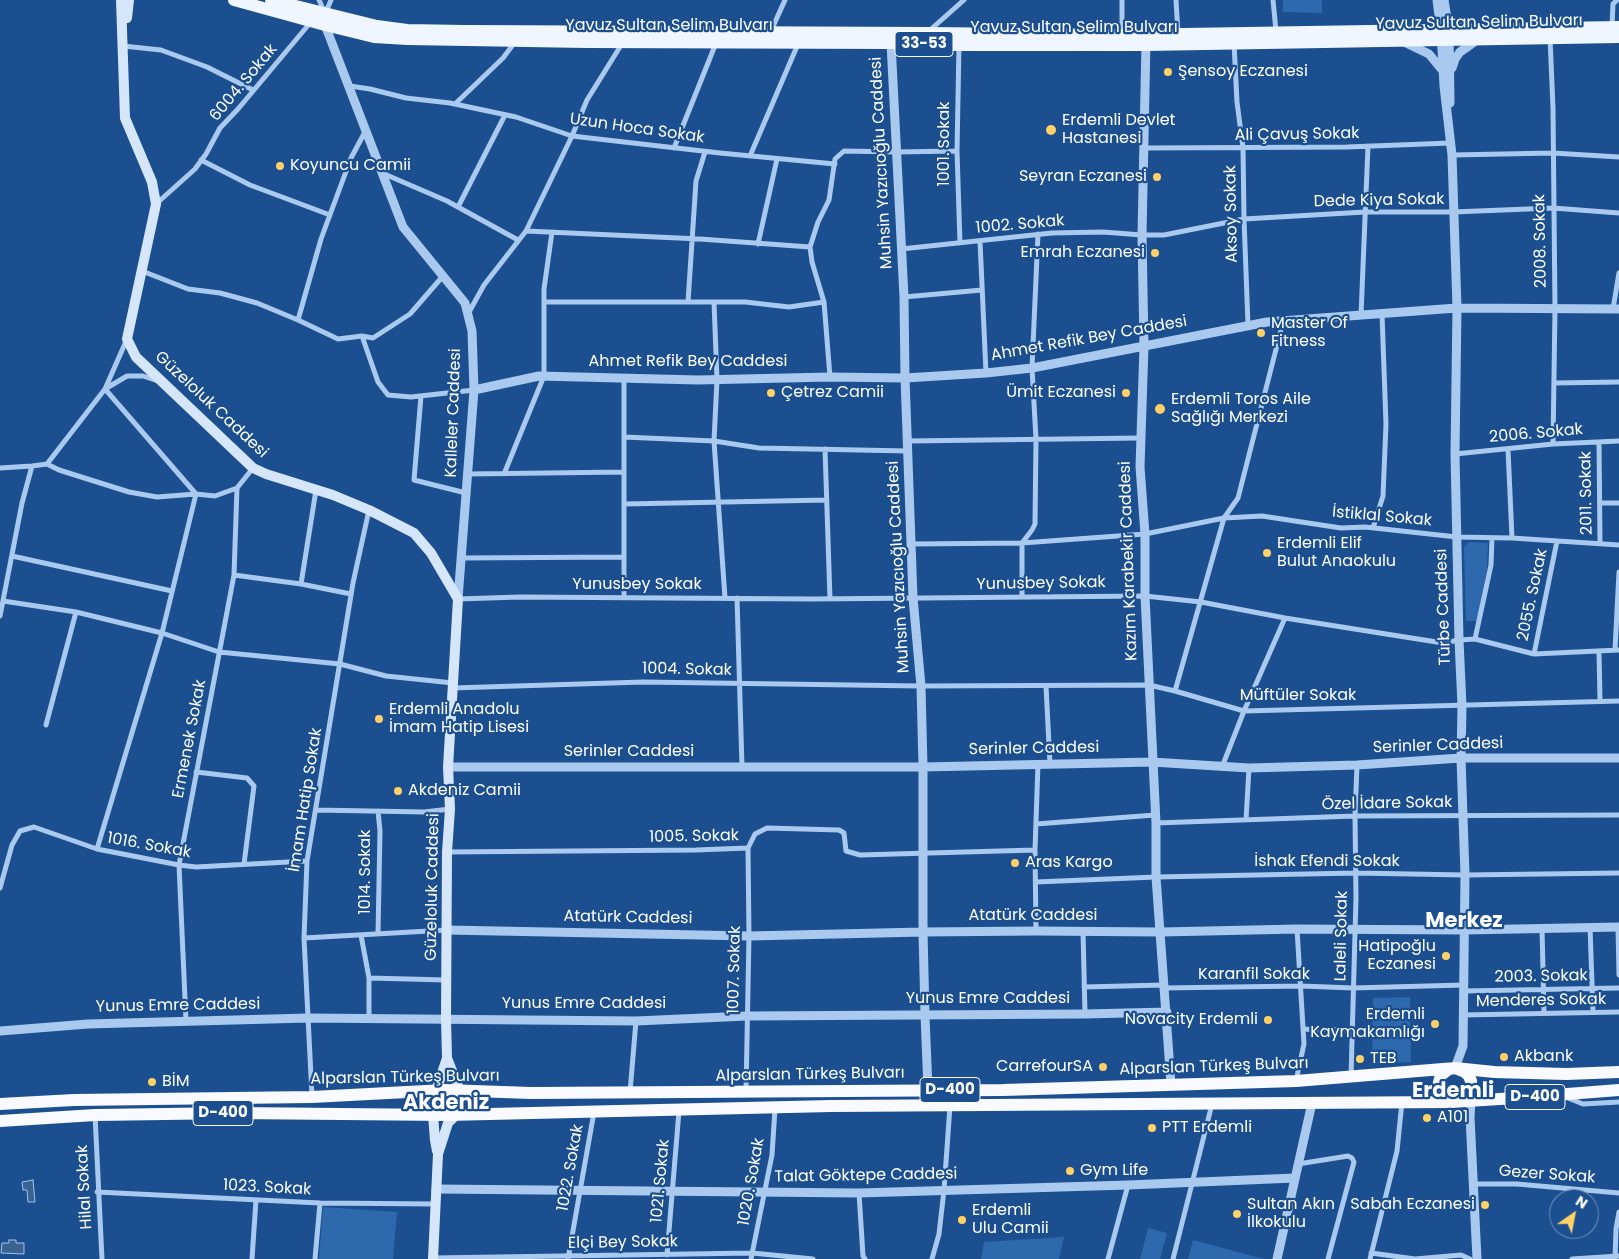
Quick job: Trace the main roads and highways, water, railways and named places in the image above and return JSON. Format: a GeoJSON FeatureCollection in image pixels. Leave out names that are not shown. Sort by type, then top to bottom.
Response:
{"type":"FeatureCollection","features":[{"type":"Feature","properties":{"kind":"highway","name":"Alparslan Türkeş Bulvarı"},"geometry":{"type":"LineString","coordinates":[[0,1104],[84,1100],[312,1097],[436,1091],[630,1093],[1003,1090],[1296,1081],[1455,1068],[1484,1072],[1566,1074],[1619,1072]]}},
{"type":"Feature","properties":{"kind":"highway"},"geometry":{"type":"LineString","coordinates":[[1451,1102],[1442,1096],[1438,1086],[1441,1076],[1450,1069],[1455,1068],[1469,1076],[1471,1081],[1471,1100]]}},
{"type":"Feature","properties":{"kind":"highway","name":"Alparslan Türkeş Bulvarı"},"geometry":{"type":"LineString","coordinates":[[0,1121],[95,1115],[245,1113],[433,1115],[831,1106],[1451,1102],[1619,1090]]}},
{"type":"Feature","properties":{"kind":"highway"},"geometry":{"type":"LineString","coordinates":[[433,1115],[432,1103],[436,1091]]}},
{"type":"Feature","properties":{"kind":"highway"},"geometry":{"type":"LineString","coordinates":[[457,1114],[463,1104],[460,1091]]}},
{"type":"Feature","properties":{"kind":"main road"},"geometry":{"type":"LineString","coordinates":[[121,0],[123,46]]}},
{"type":"Feature","properties":{"kind":"main road"},"geometry":{"type":"LineString","coordinates":[[123,46],[129,0]]}},
{"type":"Feature","properties":{"kind":"main road","name":"Yavuz Sultan Selim Bulvarı"},"geometry":{"type":"LineString","coordinates":[[234,0],[311,21],[325,20],[407,30],[770,33],[927,32],[1122,35],[1146,40],[1178,34],[1276,32],[1445,36],[1479,39],[1550,38],[1617,30]]}},
{"type":"Feature","properties":{"kind":"main road","name":"Yavuz Sultan Selim Bulvarı"},"geometry":{"type":"LineString","coordinates":[[271,0],[374,36],[407,40],[798,42],[959,45],[1146,40],[1234,43],[1400,40],[1445,36],[1617,30]]}},
{"type":"Feature","properties":{"kind":"main road","name":"Güzeloluk Caddesi"},"geometry":{"type":"LineString","coordinates":[[123,46],[125,118],[152,182],[156,204],[127,339],[136,357],[253,468],[369,510],[414,533],[431,553],[458,600],[448,767],[450,809],[447,852],[446,1019],[447,1058],[460,1091]]}},
{"type":"Feature","properties":{"kind":"main road","name":"Güzeloluk Caddesi"},"geometry":{"type":"LineString","coordinates":[[436,1091],[447,1058]]}},
{"type":"Feature","properties":{"kind":"main road"},"geometry":{"type":"LineString","coordinates":[[433,1258],[438,1154],[448,1123],[457,1114]]}},
{"type":"Feature","properties":{"kind":"main road"},"geometry":{"type":"LineString","coordinates":[[433,1115],[438,1154]]}},
{"type":"Feature","properties":{"kind":"place","name":"Şensoy Eczanesi"},"geometry":{"type":"Point","coordinates":[1168,72]}},
{"type":"Feature","properties":{"kind":"place","name":"Erdemli Devlet Hastanesi"},"geometry":{"type":"Point","coordinates":[1051,130]}},
{"type":"Feature","properties":{"kind":"place","name":"Koyuncu Camii"},"geometry":{"type":"Point","coordinates":[280,166]}},
{"type":"Feature","properties":{"kind":"place","name":"Seyran Eczanesi"},"geometry":{"type":"Point","coordinates":[1157,177]}},
{"type":"Feature","properties":{"kind":"place","name":"Emrah Eczanesi"},"geometry":{"type":"Point","coordinates":[1155,253]}},
{"type":"Feature","properties":{"kind":"place","name":"Master Of Fitness"},"geometry":{"type":"Point","coordinates":[1261,333]}},
{"type":"Feature","properties":{"kind":"place","name":"Çetrez Camii"},"geometry":{"type":"Point","coordinates":[771,393]}},
{"type":"Feature","properties":{"kind":"place","name":"Ümit Eczanesi"},"geometry":{"type":"Point","coordinates":[1126,393]}},
{"type":"Feature","properties":{"kind":"place","name":"Erdemli Toros Aile Sağlığı Merkezi"},"geometry":{"type":"Point","coordinates":[1160,409]}},
{"type":"Feature","properties":{"kind":"place","name":"Erdemli Elif Bulut Anaokulu"},"geometry":{"type":"Point","coordinates":[1267,553]}},
{"type":"Feature","properties":{"kind":"place","name":"Erdemli Anadolu İmam Hatip Lisesi"},"geometry":{"type":"Point","coordinates":[379,719]}},
{"type":"Feature","properties":{"kind":"place","name":"Akdeniz Camii"},"geometry":{"type":"Point","coordinates":[398,791]}},
{"type":"Feature","properties":{"kind":"place","name":"Aras Kargo"},"geometry":{"type":"Point","coordinates":[1015,863]}},
{"type":"Feature","properties":{"kind":"place","name":"Hatipoğlu Eczanesi"},"geometry":{"type":"Point","coordinates":[1446,956]}},
{"type":"Feature","properties":{"kind":"place","name":"Novacity Erdemli"},"geometry":{"type":"Point","coordinates":[1268,1020]}},
{"type":"Feature","properties":{"kind":"place","name":"Erdemli Kaymakamlığı"},"geometry":{"type":"Point","coordinates":[1435,1024]}},
{"type":"Feature","properties":{"kind":"place","name":"Akbank"},"geometry":{"type":"Point","coordinates":[1504,1057]}},
{"type":"Feature","properties":{"kind":"place","name":"TEB"},"geometry":{"type":"Point","coordinates":[1360,1059]}},
{"type":"Feature","properties":{"kind":"place","name":"CarrefourSA"},"geometry":{"type":"Point","coordinates":[1103,1067]}},
{"type":"Feature","properties":{"kind":"place","name":"BİM"},"geometry":{"type":"Point","coordinates":[152,1082]}},
{"type":"Feature","properties":{"kind":"place","name":"A101"},"geometry":{"type":"Point","coordinates":[1427,1118]}},
{"type":"Feature","properties":{"kind":"place","name":"PTT Erdemli"},"geometry":{"type":"Point","coordinates":[1152,1128]}},
{"type":"Feature","properties":{"kind":"place","name":"Gym Life"},"geometry":{"type":"Point","coordinates":[1070,1171]}},
{"type":"Feature","properties":{"kind":"place","name":"Sabah Eczanesi"},"geometry":{"type":"Point","coordinates":[1485,1205]}},
{"type":"Feature","properties":{"kind":"place","name":"Sultan Akın İlkokulu"},"geometry":{"type":"Point","coordinates":[1237,1214]}},
{"type":"Feature","properties":{"kind":"place","name":"Erdemli Ulu Camii"},"geometry":{"type":"Point","coordinates":[962,1220]}},
{"type":"Feature","properties":{"kind":"district","name":"Merkez"},"geometry":{"type":"Point","coordinates":[1464,922]}},
{"type":"Feature","properties":{"kind":"district","name":"Erdemli"},"geometry":{"type":"Point","coordinates":[1453,1092]}},
{"type":"Feature","properties":{"kind":"district","name":"Akdeniz"},"geometry":{"type":"Point","coordinates":[446,1104]}}]}
